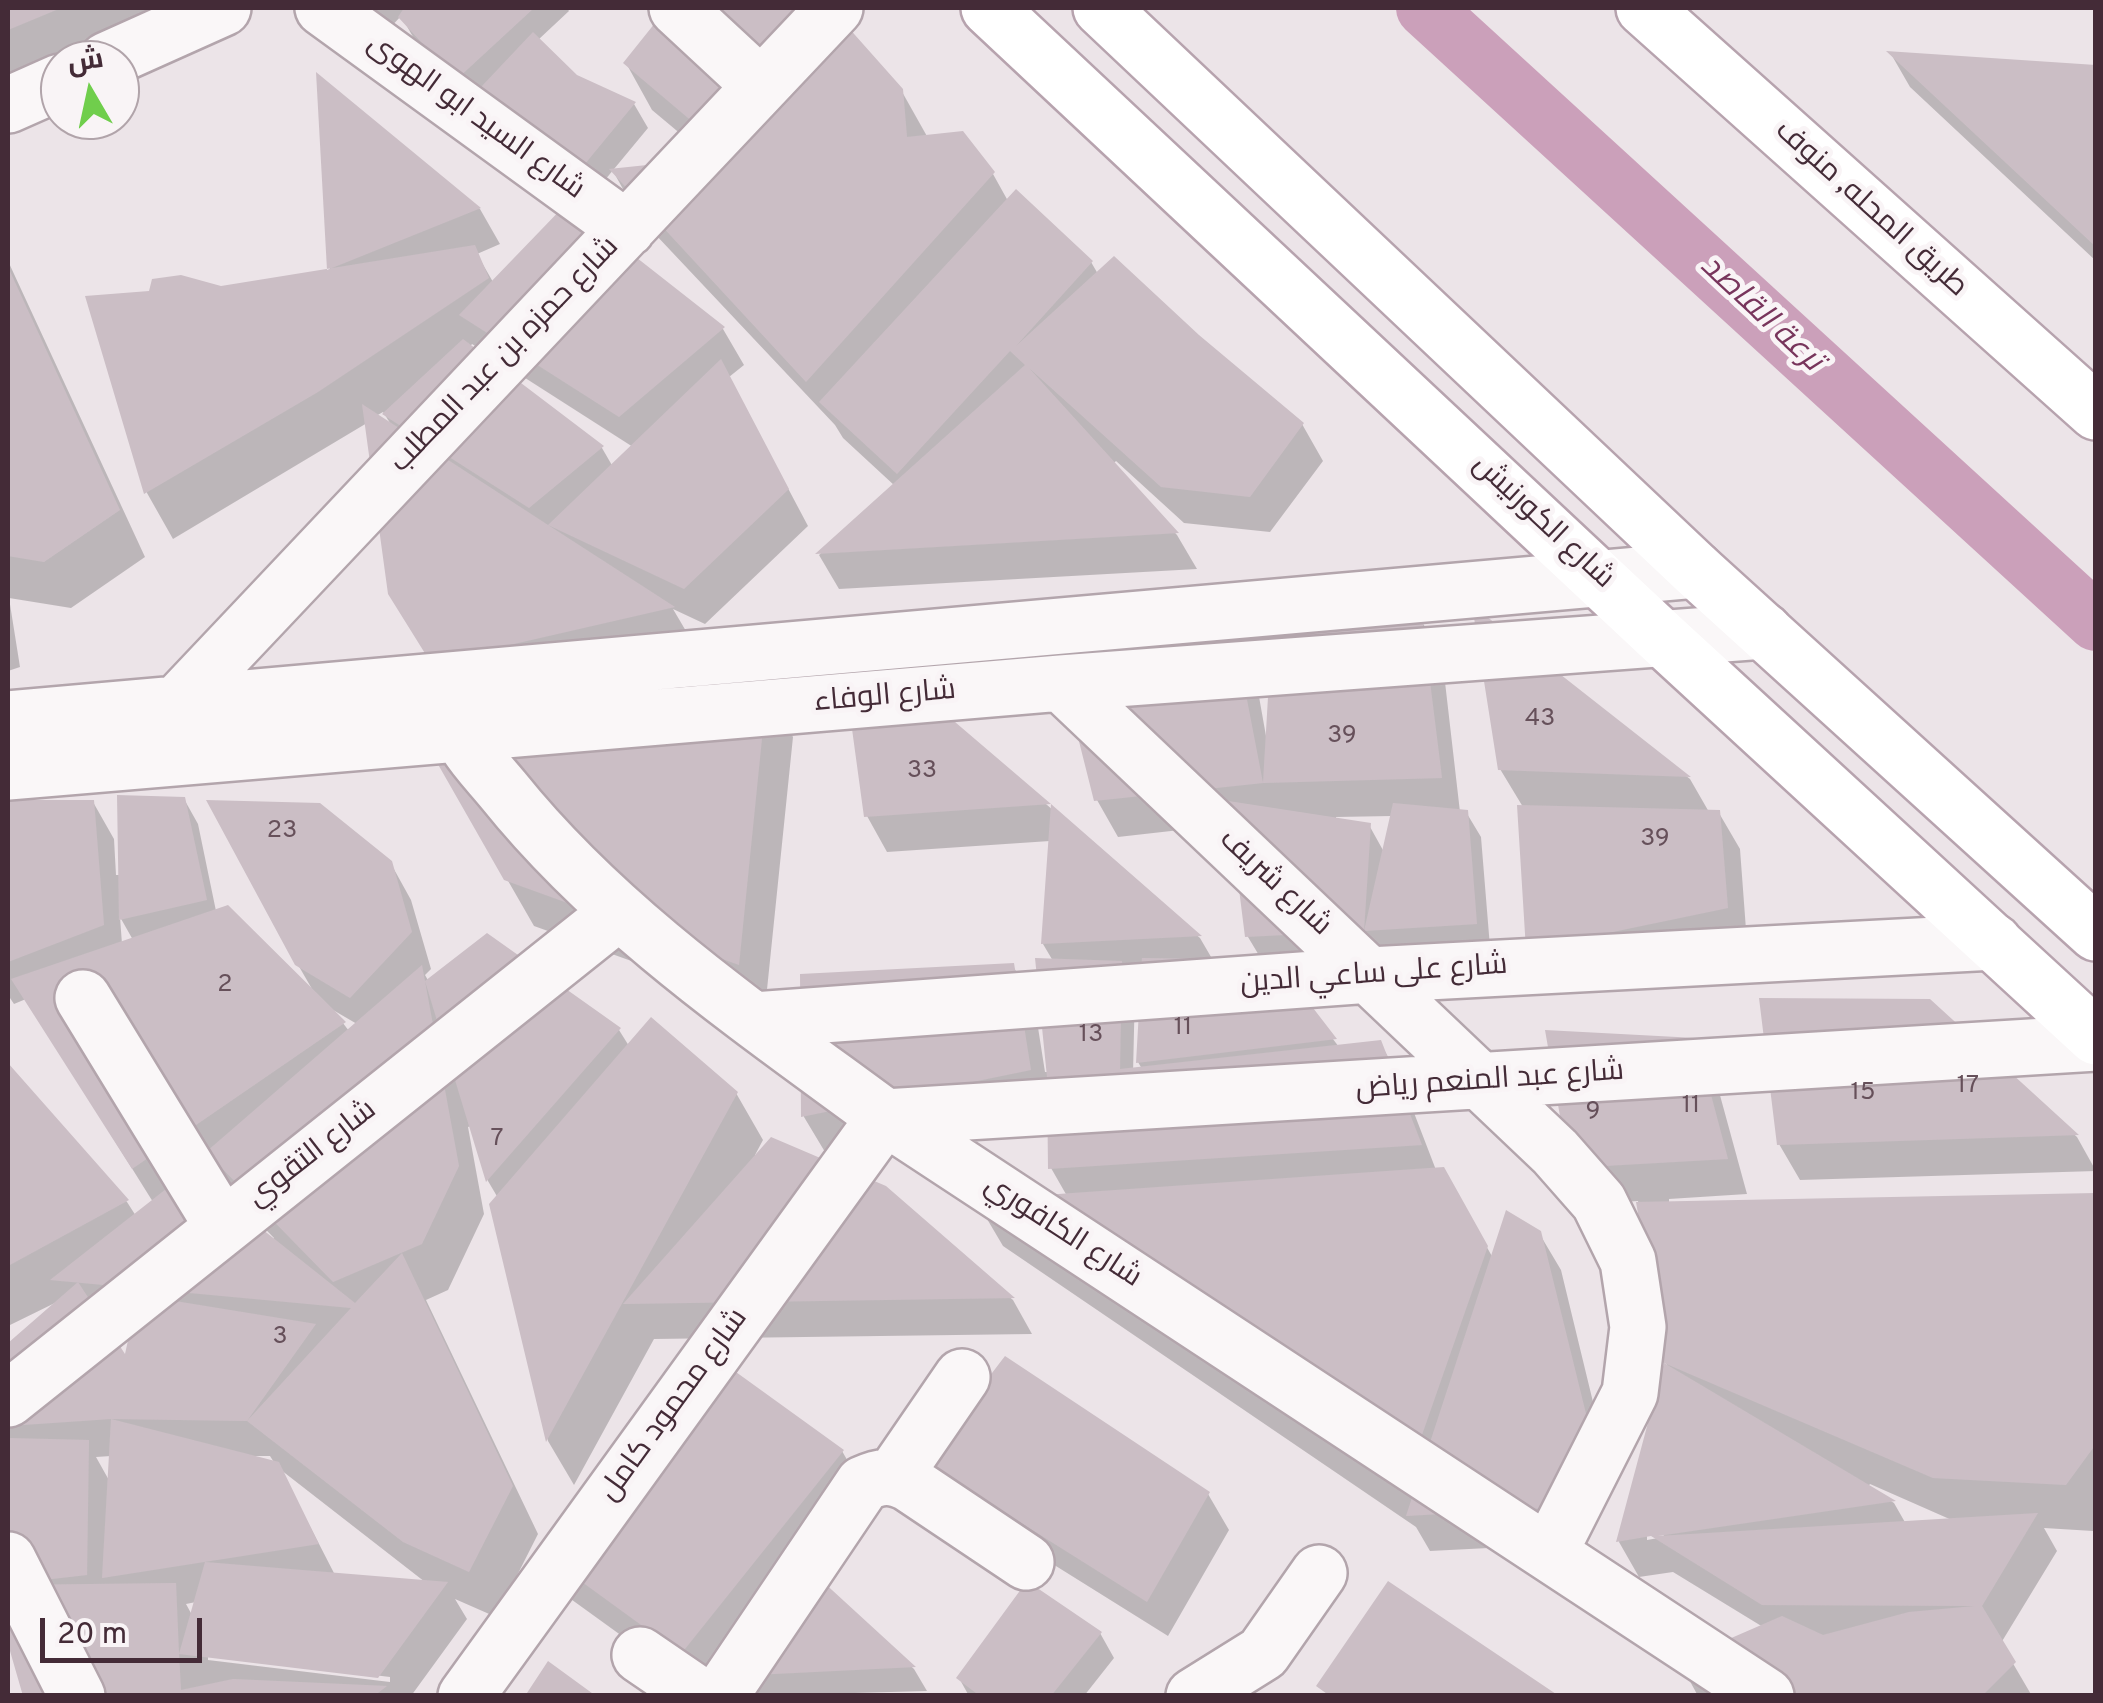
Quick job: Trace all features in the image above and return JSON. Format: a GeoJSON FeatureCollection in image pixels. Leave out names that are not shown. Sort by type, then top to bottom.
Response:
{"type":"FeatureCollection","features":[{"type":"Feature","properties":{"kind":"main road","name":"شارع الكورنيش"},"geometry":{"type":"LineString","coordinates":[[989,8],[2096,1040]]}},
{"type":"Feature","properties":{"kind":"main road"},"geometry":{"type":"LineString","coordinates":[[1101,8],[1696,570],[2096,933]]}},
{"type":"Feature","properties":{"kind":"main road","name":"طريق المحله, منوف"},"geometry":{"type":"LineString","coordinates":[[1644,8],[2096,412]]}},
{"type":"Feature","properties":{"kind":"street"},"geometry":{"type":"LineString","coordinates":[[140,46],[223,8]]}},
{"type":"Feature","properties":{"kind":"street","name":"شارع السيد ابو الهوى"},"geometry":{"type":"LineString","coordinates":[[322,8],[627,229]]}},
{"type":"Feature","properties":{"kind":"street"},"geometry":{"type":"LineString","coordinates":[[677,8],[761,86]]}},
{"type":"Feature","properties":{"kind":"street","name":"شارع حمزه بن عبد المطلب"},"geometry":{"type":"LineString","coordinates":[[177,704],[835,8]]}},
{"type":"Feature","properties":{"kind":"street"},"geometry":{"type":"LineString","coordinates":[[8,106],[40,91]]}},
{"type":"Feature","properties":{"kind":"street","name":"شارع الوفاء"},"geometry":{"type":"LineString","coordinates":[[8,719],[1696,570]]}},
{"type":"Feature","properties":{"kind":"street","name":"شارع الوفاء"},"geometry":{"type":"LineString","coordinates":[[8,772],[1061,684],[1764,632]]}},
{"type":"Feature","properties":{"kind":"street","name":"شارع الكافوري"},"geometry":{"type":"LineString","coordinates":[[447,680],[458,734],[524,816],[619,912],[754,1020],[885,1117],[1766,1696]]}},
{"type":"Feature","properties":{"kind":"street","name":"شارع شريف"},"geometry":{"type":"LineString","coordinates":[[1061,684],[1554,1152],[1599,1202],[1628,1262],[1638,1328],[1630,1393],[1550,1554]]}},
{"type":"Feature","properties":{"kind":"street","name":"شارع التقوي"},"geometry":{"type":"LineString","coordinates":[[8,1399],[619,912]]}},
{"type":"Feature","properties":{"kind":"street","name":"شارع على ساعي الدين"},"geometry":{"type":"LineString","coordinates":[[754,1020],[1370,975],[1994,942]]}},
{"type":"Feature","properties":{"kind":"street"},"geometry":{"type":"LineString","coordinates":[[83,998],[222,1227]]}},
{"type":"Feature","properties":{"kind":"street","name":"شارع عبد المنعم رياض"},"geometry":{"type":"LineString","coordinates":[[885,1117],[1482,1083],[2096,1040]]}},
{"type":"Feature","properties":{"kind":"street","name":"شارع محمود كامل"},"geometry":{"type":"LineString","coordinates":[[466,1696],[885,1117]]}},
{"type":"Feature","properties":{"kind":"street"},"geometry":{"type":"LineString","coordinates":[[894,1476],[962,1377]]}},
{"type":"Feature","properties":{"kind":"street"},"geometry":{"type":"LineString","coordinates":[[640,1655],[704,1695],[862,1484],[877,1477],[894,1476],[1026,1562]]}},
{"type":"Feature","properties":{"kind":"street"},"geometry":{"type":"LineString","coordinates":[[8,1560],[61,1690]]}},
{"type":"Feature","properties":{"kind":"street"},"geometry":{"type":"LineString","coordinates":[[1194,1696],[1263,1653],[1319,1574]]}},
{"type":"Feature","properties":{"kind":"building"},"geometry":{"type":"Polygon","coordinates":[[[8,8],[61,8],[8,30],[8,8]]]}},
{"type":"Feature","properties":{"kind":"building"},"geometry":{"type":"Polygon","coordinates":[[[404,8],[534,8],[456,80],[398,17],[404,8]]]}},
{"type":"Feature","properties":{"kind":"building"},"geometry":{"type":"Polygon","coordinates":[[[667,8],[831,8],[903,89],[907,137],[963,131],[995,172],[806,382],[609,169],[733,156],[623,63],[667,8]]]}},
{"type":"Feature","properties":{"kind":"building"},"geometry":{"type":"Polygon","coordinates":[[[533,32],[577,75],[636,102],[575,176],[465,104],[533,32]]]}},
{"type":"Feature","properties":{"kind":"building"},"geometry":{"type":"Polygon","coordinates":[[[1886,51],[2096,65],[2096,247],[1886,51]]]}},
{"type":"Feature","properties":{"kind":"building"},"geometry":{"type":"Polygon","coordinates":[[[316,72],[481,208],[327,270],[316,72]]]}},
{"type":"Feature","properties":{"kind":"building"},"geometry":{"type":"Polygon","coordinates":[[[1016,189],[1093,261],[1016,346],[1114,256],[1199,335],[1304,423],[1250,497],[1161,487],[1029,368],[1179,533],[815,554],[1025,365],[1010,351],[897,474],[819,402],[1016,189]]]}},
{"type":"Feature","properties":{"kind":"building"},"geometry":{"type":"Polygon","coordinates":[[[567,203],[725,327],[619,417],[459,315],[567,203]]]}},
{"type":"Feature","properties":{"kind":"building"},"geometry":{"type":"Polygon","coordinates":[[[475,245],[489,278],[318,392],[144,494],[85,296],[149,291],[152,279],[181,275],[221,286],[475,245]]]}},
{"type":"Feature","properties":{"kind":"building"},"geometry":{"type":"Polygon","coordinates":[[[8,267],[120,510],[44,562],[8,556],[8,267]]]}},
{"type":"Feature","properties":{"kind":"building"},"geometry":{"type":"Polygon","coordinates":[[[463,339],[604,446],[529,508],[382,414],[463,339]]]}},
{"type":"Feature","properties":{"kind":"building"},"geometry":{"type":"Polygon","coordinates":[[[721,359],[789,489],[684,589],[548,525],[721,359]]]}},
{"type":"Feature","properties":{"kind":"building"},"geometry":{"type":"Polygon","coordinates":[[[362,404],[675,607],[431,663],[388,594],[362,404]]]}},
{"type":"Feature","properties":{"kind":"building"},"geometry":{"type":"Polygon","coordinates":[[[1472,605],[1691,777],[1498,770],[1472,605]]]}},
{"type":"Feature","properties":{"kind":"building"},"geometry":{"type":"Polygon","coordinates":[[[1422,617],[1442,778],[1263,783],[1272,628],[1422,617]]]}},
{"type":"Feature","properties":{"kind":"building"},"geometry":{"type":"Polygon","coordinates":[[[1055,646],[1238,653],[1263,783],[1094,801],[1055,646]]]}},
{"type":"Feature","properties":{"kind":"building"},"geometry":{"type":"Polygon","coordinates":[[[846,685],[955,722],[1051,804],[864,817],[846,685]]]}},
{"type":"Feature","properties":{"kind":"building"},"geometry":{"type":"Polygon","coordinates":[[[767,689],[739,965],[504,880],[407,710],[767,689]]]}},
{"type":"Feature","properties":{"kind":"building"},"geometry":{"type":"Polygon","coordinates":[[[117,795],[185,797],[207,900],[119,920],[117,795]]]}},
{"type":"Feature","properties":{"kind":"building"},"geometry":{"type":"Polygon","coordinates":[[[8,800],[94,800],[104,925],[8,962],[8,800]]]}},
{"type":"Feature","properties":{"kind":"building"},"geometry":{"type":"Polygon","coordinates":[[[206,800],[320,803],[392,861],[412,932],[350,998],[295,965],[206,800]]]}},
{"type":"Feature","properties":{"kind":"building"},"geometry":{"type":"Polygon","coordinates":[[[1228,801],[1371,823],[1364,931],[1245,937],[1228,801]]]}},
{"type":"Feature","properties":{"kind":"building"},"geometry":{"type":"Polygon","coordinates":[[[1393,803],[1468,810],[1477,924],[1364,931],[1393,803]]]}},
{"type":"Feature","properties":{"kind":"building"},"geometry":{"type":"Polygon","coordinates":[[[1051,804],[1202,936],[1041,944],[1051,804]]]}},
{"type":"Feature","properties":{"kind":"building"},"geometry":{"type":"Polygon","coordinates":[[[1517,805],[1720,810],[1728,908],[1526,950],[1517,805]]]}},
{"type":"Feature","properties":{"kind":"building"},"geometry":{"type":"Polygon","coordinates":[[[228,905],[346,1022],[132,1169],[11,979],[228,905]]]}},
{"type":"Feature","properties":{"kind":"building"},"geometry":{"type":"Polygon","coordinates":[[[487,933],[621,1028],[486,1182],[425,981],[487,933]]]}},
{"type":"Feature","properties":{"kind":"building"},"geometry":{"type":"Polygon","coordinates":[[[1035,958],[1122,961],[1120,1069],[1381,1040],[1422,1145],[1048,1169],[1047,1077],[1035,958]]]}},
{"type":"Feature","properties":{"kind":"building"},"geometry":{"type":"Polygon","coordinates":[[[1142,958],[1276,960],[1337,1039],[1136,1063],[1142,958]]]}},
{"type":"Feature","properties":{"kind":"building"},"geometry":{"type":"Polygon","coordinates":[[[1014,963],[1031,1070],[801,1117],[800,974],[1014,963]]]}},
{"type":"Feature","properties":{"kind":"building"},"geometry":{"type":"Polygon","coordinates":[[[422,965],[459,1166],[422,1244],[333,1282],[206,1152],[422,965]]]}},
{"type":"Feature","properties":{"kind":"building"},"geometry":{"type":"Polygon","coordinates":[[[1759,998],[1930,999],[2079,1135],[1777,1145],[1759,998]]]}},
{"type":"Feature","properties":{"kind":"building"},"geometry":{"type":"Polygon","coordinates":[[[651,1017],[738,1092],[546,1442],[489,1204],[651,1017]]]}},
{"type":"Feature","properties":{"kind":"building"},"geometry":{"type":"Polygon","coordinates":[[[1545,1030],[1696,1038],[1728,1159],[1569,1168],[1545,1030]]]}},
{"type":"Feature","properties":{"kind":"building"},"geometry":{"type":"Polygon","coordinates":[[[8,1063],[129,1200],[8,1266],[8,1063]]]}},
{"type":"Feature","properties":{"kind":"building"},"geometry":{"type":"Polygon","coordinates":[[[771,1137],[886,1186],[1015,1298],[623,1304],[771,1137]]]}},
{"type":"Feature","properties":{"kind":"building"},"geometry":{"type":"Polygon","coordinates":[[[1444,1167],[1488,1246],[1402,1492],[973,1200],[1444,1167]]]}},
{"type":"Feature","properties":{"kind":"building"},"geometry":{"type":"Polygon","coordinates":[[[189,1171],[355,1303],[402,1253],[513,1486],[469,1572],[403,1542],[247,1421],[351,1308],[50,1280],[189,1171]]]}},
{"type":"Feature","properties":{"kind":"building"},"geometry":{"type":"Polygon","coordinates":[[[2096,1193],[2096,1444],[2066,1485],[1933,1478],[1664,1363],[1636,1202],[2096,1193]]]}},
{"type":"Feature","properties":{"kind":"building"},"geometry":{"type":"Polygon","coordinates":[[[1506,1210],[1541,1231],[1590,1430],[1547,1508],[1406,1516],[1506,1210]]]}},
{"type":"Feature","properties":{"kind":"building"},"geometry":{"type":"Polygon","coordinates":[[[78,1282],[125,1354],[138,1295],[316,1324],[247,1421],[111,1419],[8,1426],[8,1343],[78,1282]]]}},
{"type":"Feature","properties":{"kind":"building"},"geometry":{"type":"Polygon","coordinates":[[[693,1341],[844,1450],[681,1654],[538,1550],[693,1341]]]}},
{"type":"Feature","properties":{"kind":"building"},"geometry":{"type":"Polygon","coordinates":[[[1005,1356],[1210,1492],[1147,1602],[924,1462],[1005,1356]]]}},
{"type":"Feature","properties":{"kind":"building"},"geometry":{"type":"Polygon","coordinates":[[[1664,1363],[1896,1501],[1658,1536],[2038,1513],[1982,1606],[2016,1662],[1982,1696],[1725,1696],[1676,1662],[1782,1616],[1823,1635],[1909,1612],[1975,1606],[1762,1605],[1651,1536],[1616,1542],[1664,1363]]]}},
{"type":"Feature","properties":{"kind":"building"},"geometry":{"type":"Polygon","coordinates":[[[111,1419],[279,1462],[319,1544],[102,1578],[111,1419]]]}},
{"type":"Feature","properties":{"kind":"building"},"geometry":{"type":"Polygon","coordinates":[[[8,1438],[89,1440],[87,1575],[8,1584],[8,1438]]]}},
{"type":"Feature","properties":{"kind":"building"},"geometry":{"type":"Polygon","coordinates":[[[205,1562],[448,1582],[378,1678],[179,1654],[205,1562]]]}},
{"type":"Feature","properties":{"kind":"building"},"geometry":{"type":"Polygon","coordinates":[[[820,1579],[916,1667],[733,1676],[820,1579]]]}},
{"type":"Feature","properties":{"kind":"building"},"geometry":{"type":"Polygon","coordinates":[[[1027,1581],[1102,1632],[1051,1696],[980,1696],[956,1678],[1027,1581]]]}},
{"type":"Feature","properties":{"kind":"building"},"geometry":{"type":"Polygon","coordinates":[[[1388,1581],[1559,1696],[1330,1696],[1316,1686],[1388,1581]]]}},
{"type":"Feature","properties":{"kind":"building"},"geometry":{"type":"Polygon","coordinates":[[[176,1583],[181,1690],[233,1679],[387,1686],[374,1696],[23,1696],[8,1644],[8,1585],[176,1583]]]}},
{"type":"Feature","properties":{"kind":"building"},"geometry":{"type":"Polygon","coordinates":[[[548,1661],[596,1696],[525,1696],[548,1661]]]}},
{"type":"Feature","properties":{"kind":"waterway","name":"ترعة القاصد"},"geometry":{"type":"LineString","coordinates":[[1425,8],[2096,622]]}}]}
